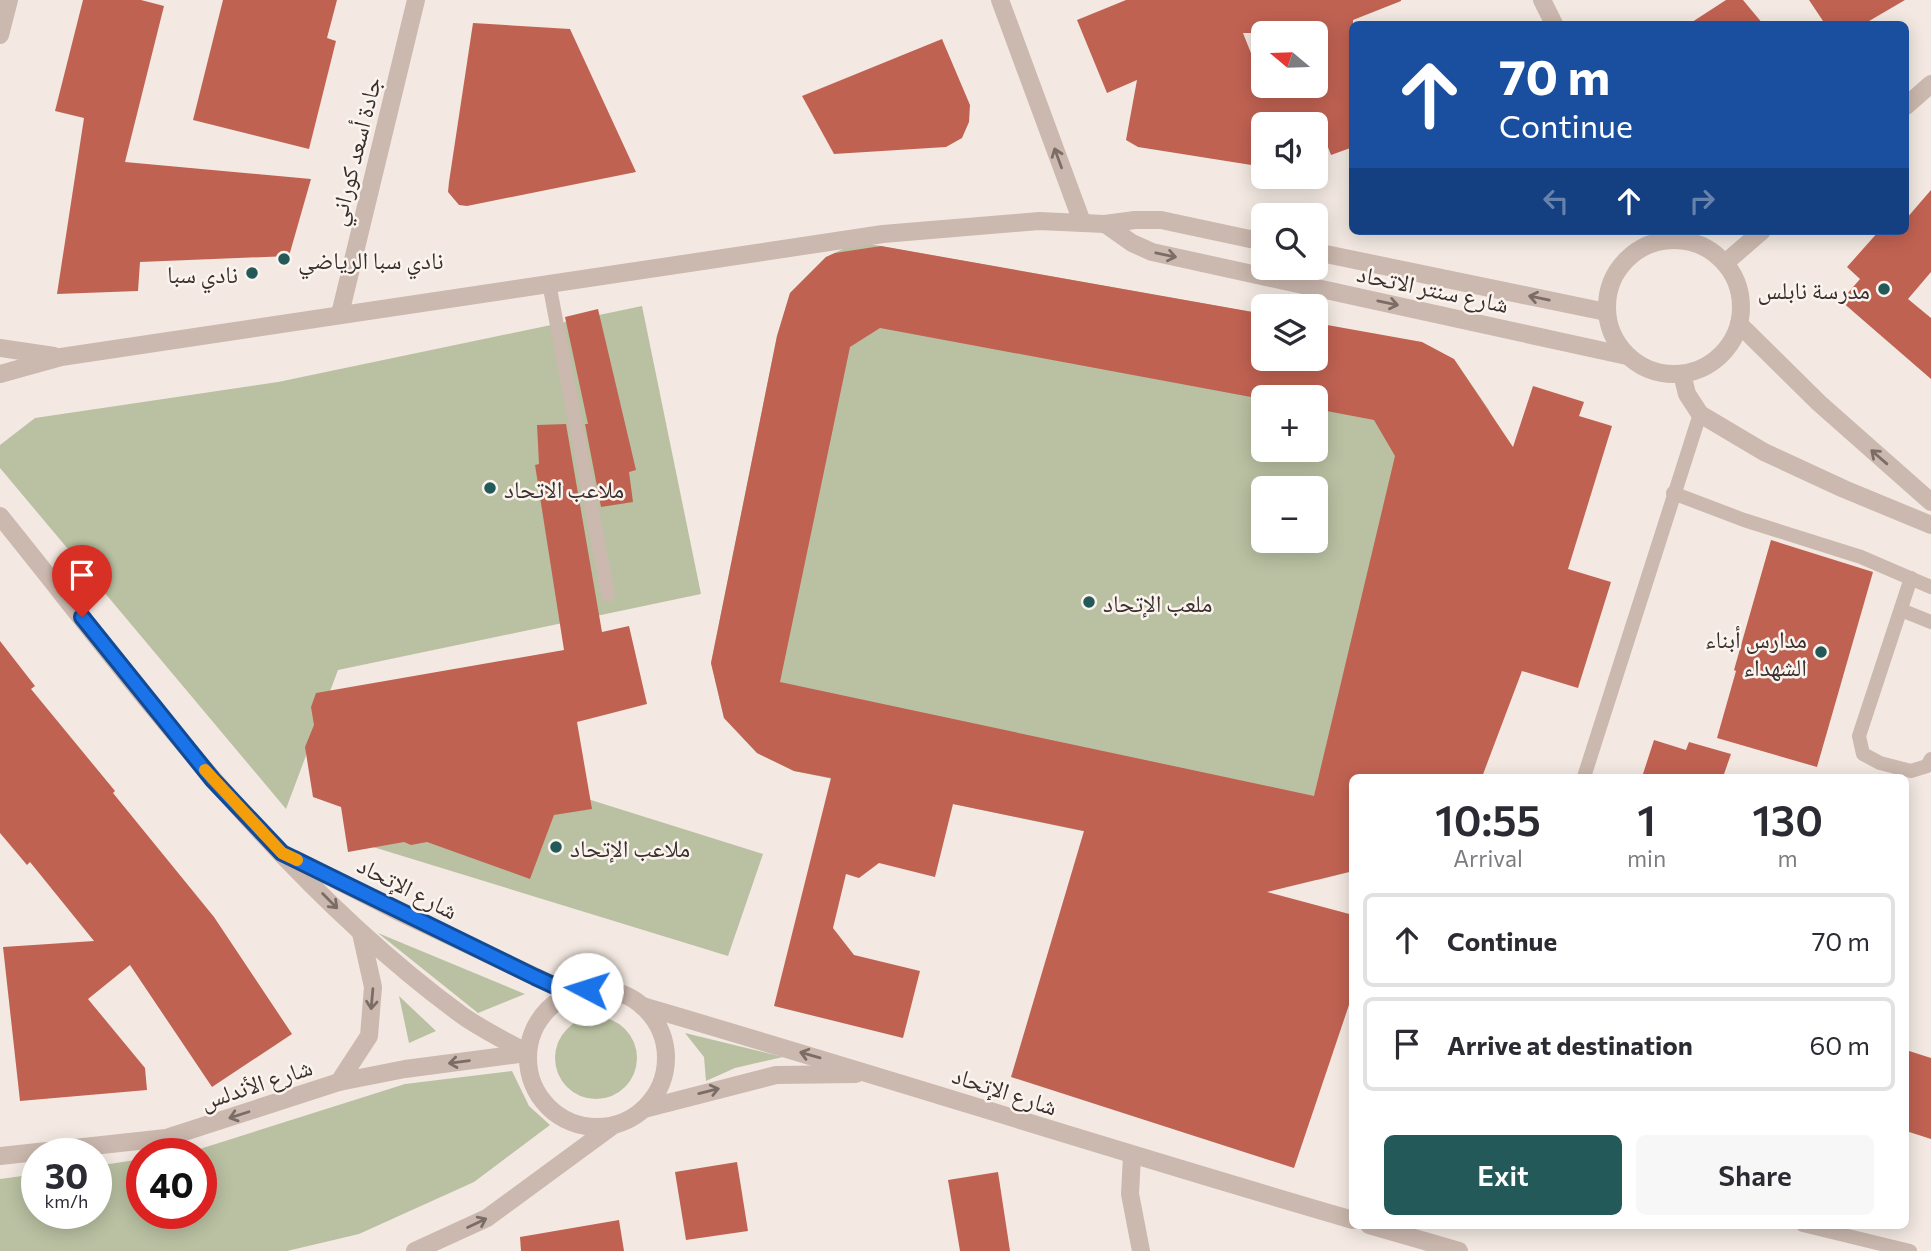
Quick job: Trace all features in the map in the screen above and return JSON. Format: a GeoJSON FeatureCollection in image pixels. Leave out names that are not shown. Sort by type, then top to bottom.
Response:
{"type":"FeatureCollection","features":[{"type":"Feature","properties":{"kind":"street"},"geometry":{"type":"LineString","coordinates":[[0,35],[9,0]]}},
{"type":"Feature","properties":{"kind":"street","name":"جادة أسعد كوراني"},"geometry":{"type":"LineString","coordinates":[[340,314],[416,0]]}},
{"type":"Feature","properties":{"kind":"street"},"geometry":{"type":"LineString","coordinates":[[1000,0],[1082,222]]}},
{"type":"Feature","properties":{"kind":"street"},"geometry":{"type":"LineString","coordinates":[[1542,0],[1552,21]]}},
{"type":"Feature","properties":{"kind":"street"},"geometry":{"type":"LineString","coordinates":[[1909,103],[1931,84]]}},
{"type":"Feature","properties":{"kind":"street"},"geometry":{"type":"LineString","coordinates":[[0,374],[61,358],[883,234],[1039,221],[1105,224],[1161,220],[1251,239]]}},
{"type":"Feature","properties":{"kind":"street","name":"شارع سنتر الاتحاد"},"geometry":{"type":"LineString","coordinates":[[1105,224],[1132,243],[1152,252],[1627,356]]}},
{"type":"Feature","properties":{"kind":"street"},"geometry":{"type":"LineString","coordinates":[[1725,263],[1757,235]]}},
{"type":"Feature","properties":{"kind":"street"},"geometry":{"type":"LineString","coordinates":[[1652,236],[1693,242],[1711,250],[1725,263],[1736,281],[1741,303],[1739,324],[1731,342],[1718,358],[1701,369],[1682,374],[1662,374],[1643,368],[1627,356],[1609,328],[1606,312],[1607,294],[1613,276],[1624,261],[1652,236]]}},
{"type":"Feature","properties":{"kind":"street","name":"شارع سنتر الاتحاد"},"geometry":{"type":"LineString","coordinates":[[1328,254],[1606,312]]}},
{"type":"Feature","properties":{"kind":"street"},"geometry":{"type":"LineString","coordinates":[[1739,324],[1819,403],[1931,502]]}},
{"type":"Feature","properties":{"kind":"street"},"geometry":{"type":"LineString","coordinates":[[0,348],[61,358]]}},
{"type":"Feature","properties":{"kind":"street"},"geometry":{"type":"LineString","coordinates":[[1682,374],[1687,394],[1700,414],[1764,452],[1931,525]]}},
{"type":"Feature","properties":{"kind":"street"},"geometry":{"type":"LineString","coordinates":[[0,516],[213,780],[282,853]]}},
{"type":"Feature","properties":{"kind":"street","name":"شارع الإتحاد"},"geometry":{"type":"LineString","coordinates":[[282,853],[361,933],[464,1016],[527,1054]]}},
{"type":"Feature","properties":{"kind":"street","name":"شارع الإتحاد"},"geometry":{"type":"LineString","coordinates":[[282,853],[572,994]]}},
{"type":"Feature","properties":{"kind":"street"},"geometry":{"type":"LineString","coordinates":[[339,1082],[369,1036],[373,987],[361,933]]}},
{"type":"Feature","properties":{"kind":"street"},"geometry":{"type":"LineString","coordinates":[[415,1251],[487,1218],[611,1127],[643,1110],[657,1093],[665,1072],[666,1051],[661,1030],[649,1012],[633,998],[611,990],[587,989],[565,996],[546,1010],[533,1030],[527,1054],[529,1074],[537,1094],[551,1111],[569,1122],[589,1128],[611,1127]]}},
{"type":"Feature","properties":{"kind":"street","name":"شارع الإتحاد"},"geometry":{"type":"LineString","coordinates":[[642,1006],[875,1074],[1132,1156],[1349,1219]]}},
{"type":"Feature","properties":{"kind":"street","name":"شارع الأندلس"},"geometry":{"type":"LineString","coordinates":[[0,1156],[166,1138],[339,1082],[405,1069],[527,1054]]}},
{"type":"Feature","properties":{"kind":"street"},"geometry":{"type":"LineString","coordinates":[[643,1110],[776,1075],[875,1074]]}},
{"type":"Feature","properties":{"kind":"street"},"geometry":{"type":"LineString","coordinates":[[1132,1156],[1130,1194],[1140,1251]]}},
{"type":"Feature","properties":{"kind":"street"},"geometry":{"type":"LineString","coordinates":[[1383,1229],[1458,1251]]}},
{"type":"Feature","properties":{"kind":"lane"},"geometry":{"type":"LineString","coordinates":[[550,284],[608,594]]}},
{"type":"Feature","properties":{"kind":"lane"},"geometry":{"type":"LineString","coordinates":[[1585,774],[1700,414]]}},
{"type":"Feature","properties":{"kind":"lane"},"geometry":{"type":"LineString","coordinates":[[1673,493],[1744,520],[1861,556],[1931,587]]}},
{"type":"Feature","properties":{"kind":"lane"},"geometry":{"type":"LineString","coordinates":[[1911,578],[1859,736],[1863,754],[1880,763],[1911,771],[1927,766],[1931,759]]}},
{"type":"Feature","properties":{"kind":"lane"},"geometry":{"type":"LineString","coordinates":[[1900,610],[1931,622]]}},
{"type":"Feature","properties":{"kind":"lane"},"geometry":{"type":"LineString","coordinates":[[1819,1229],[1910,1251]]}},
{"type":"Feature","properties":{"kind":"green space","name":"ملعب الإتحاد"},"geometry":{"type":"Polygon","coordinates":[[[858,242],[1251,312],[1251,371],[1328,371],[1328,359],[1454,359],[1489,410],[1497,446],[1354,774],[1349,774],[1349,872],[1318,880],[794,771],[757,753],[724,718],[711,663],[777,336],[790,293],[826,257],[858,242]]]}},
{"type":"Feature","properties":{"kind":"green space"},"geometry":{"type":"Polygon","coordinates":[[[642,306],[701,594],[338,670],[286,809],[0,468],[0,445],[35,418],[278,382],[642,306]]]}},
{"type":"Feature","properties":{"kind":"green space","name":"ملاعب الإتحاد"},"geometry":{"type":"Polygon","coordinates":[[[377,733],[763,854],[728,956],[347,839],[377,733]]]}},
{"type":"Feature","properties":{"kind":"green space"},"geometry":{"type":"Polygon","coordinates":[[[378,933],[525,994],[478,1013],[378,933]]]}},
{"type":"Feature","properties":{"kind":"green space"},"geometry":{"type":"Polygon","coordinates":[[[399,996],[436,1031],[409,1043],[399,996]]]}},
{"type":"Feature","properties":{"kind":"green space"},"geometry":{"type":"Polygon","coordinates":[[[596,1017],[612,1020],[625,1029],[634,1042],[637,1058],[634,1074],[625,1087],[612,1096],[596,1099],[580,1096],[567,1087],[558,1074],[555,1058],[558,1042],[567,1029],[580,1020],[596,1017]]]}},
{"type":"Feature","properties":{"kind":"green space"},"geometry":{"type":"Polygon","coordinates":[[[685,1033],[783,1057],[735,1068],[706,1081],[704,1057],[685,1033]]]}},
{"type":"Feature","properties":{"kind":"green space"},"geometry":{"type":"Polygon","coordinates":[[[512,1071],[529,1106],[550,1125],[474,1182],[359,1234],[287,1251],[0,1251],[0,1179],[21,1176],[21,1229],[112,1229],[112,1164],[126,1161],[126,1229],[217,1229],[217,1144],[405,1084],[512,1071]]]}},
{"type":"Feature","properties":{"kind":"building"},"geometry":{"type":"Polygon","coordinates":[[[83,0],[141,0],[164,6],[125,162],[311,179],[289,256],[140,262],[138,291],[57,294],[84,118],[55,111],[83,0]]]}},
{"type":"Feature","properties":{"kind":"building"},"geometry":{"type":"Polygon","coordinates":[[[223,0],[337,0],[327,38],[336,41],[309,149],[193,120],[223,0]]]}},
{"type":"Feature","properties":{"kind":"building"},"geometry":{"type":"Polygon","coordinates":[[[1126,0],[1401,0],[1349,21],[1349,148],[1331,155],[1328,147],[1328,112],[1251,112],[1251,165],[1138,147],[1126,140],[1137,80],[1107,93],[1077,20],[1126,0]]]}},
{"type":"Feature","properties":{"kind":"building"},"geometry":{"type":"Polygon","coordinates":[[[1726,0],[1743,0],[1760,21],[1694,21],[1726,0]]]}},
{"type":"Feature","properties":{"kind":"building"},"geometry":{"type":"Polygon","coordinates":[[[1809,0],[1905,0],[1869,21],[1823,21],[1809,0]]]}},
{"type":"Feature","properties":{"kind":"building"},"geometry":{"type":"Polygon","coordinates":[[[473,23],[570,29],[636,172],[467,206],[459,205],[448,192],[473,23]]]}},
{"type":"Feature","properties":{"kind":"building"},"geometry":{"type":"Polygon","coordinates":[[[942,39],[970,105],[969,122],[962,138],[946,147],[834,154],[802,96],[942,39]]]}},
{"type":"Feature","properties":{"kind":"building","name":"مدرسة نابلس"},"geometry":{"type":"Polygon","coordinates":[[[1931,190],[1931,272],[1908,299],[1931,318],[1931,379],[1841,301],[1860,279],[1847,267],[1875,235],[1909,235],[1909,216],[1931,190]]]}},
{"type":"Feature","properties":{"kind":"building"},"geometry":{"type":"Polygon","coordinates":[[[881,246],[1251,312],[1251,371],[1328,371],[1328,325],[1422,342],[1454,359],[1513,447],[1533,386],[1584,402],[1579,416],[1612,426],[1568,569],[1611,582],[1578,688],[1522,671],[1483,774],[1349,774],[1349,872],[1267,892],[1349,914],[1349,1005],[1294,1168],[1011,1077],[1084,831],[953,804],[935,877],[879,863],[859,878],[846,874],[833,928],[854,955],[920,971],[903,1038],[774,1006],[831,778],[794,771],[757,753],[724,718],[711,663],[777,336],[790,293],[826,257],[835,253],[881,246]],[[880,328],[850,347],[780,682],[1314,796],[1395,456],[1374,420],[1328,411],[1328,385],[1251,385],[1251,397],[880,328]]]}},
{"type":"Feature","properties":{"kind":"building"},"geometry":{"type":"Polygon","coordinates":[[[598,309],[636,470],[629,472],[633,502],[601,507],[585,424],[588,424],[565,317],[598,309]]]}},
{"type":"Feature","properties":{"kind":"building"},"geometry":{"type":"Polygon","coordinates":[[[566,424],[602,632],[629,626],[647,704],[577,722],[592,809],[554,815],[530,879],[427,842],[411,845],[404,842],[348,852],[341,807],[313,797],[305,747],[314,725],[311,707],[316,693],[564,650],[535,465],[539,464],[537,425],[566,424]]]}},
{"type":"Feature","properties":{"kind":"building"},"geometry":{"type":"Polygon","coordinates":[[[1771,540],[1873,572],[1817,767],[1717,738],[1771,540]]]}},
{"type":"Feature","properties":{"kind":"building"},"geometry":{"type":"Polygon","coordinates":[[[0,641],[35,686],[31,689],[214,917],[292,1034],[212,1087],[130,965],[88,999],[145,1068],[147,1090],[20,1101],[3,947],[94,941],[30,862],[27,865],[0,833],[0,641]]]}},
{"type":"Feature","properties":{"kind":"building"},"geometry":{"type":"Polygon","coordinates":[[[1654,740],[1686,750],[1689,742],[1731,754],[1724,774],[1643,774],[1654,740]]]}},
{"type":"Feature","properties":{"kind":"building"},"geometry":{"type":"Polygon","coordinates":[[[1909,1051],[1931,1058],[1931,1139],[1909,1132],[1909,1051]]]}},
{"type":"Feature","properties":{"kind":"building"},"geometry":{"type":"Polygon","coordinates":[[[737,1162],[748,1231],[686,1240],[675,1172],[737,1162]]]}},
{"type":"Feature","properties":{"kind":"building"},"geometry":{"type":"Polygon","coordinates":[[[998,1172],[1010,1251],[960,1251],[948,1180],[998,1172]]]}},
{"type":"Feature","properties":{"kind":"building"},"geometry":{"type":"Polygon","coordinates":[[[619,1220],[624,1251],[521,1251],[520,1237],[619,1220]]]}},
{"type":"Feature","properties":{"kind":"slow traffic"},"geometry":{"type":"LineString","coordinates":[[205,770],[282,853],[297,860]]}},
{"type":"Feature","properties":{"kind":"place","name":"نادي سبا الرياضي"},"geometry":{"type":"Point","coordinates":[284,259]}},
{"type":"Feature","properties":{"kind":"place","name":"نادي سبا"},"geometry":{"type":"Point","coordinates":[252,273]}},
{"type":"Feature","properties":{"kind":"place","name":"مدرسة نابلس"},"geometry":{"type":"Point","coordinates":[1884,289]}},
{"type":"Feature","properties":{"kind":"place","name":"ملاعب الاتحاد"},"geometry":{"type":"Point","coordinates":[490,488]}},
{"type":"Feature","properties":{"kind":"place","name":"ملعب الإتحاد"},"geometry":{"type":"Point","coordinates":[1089,602]}},
{"type":"Feature","properties":{"kind":"place","name":"مدارس أبناء الشهداء"},"geometry":{"type":"Point","coordinates":[1821,652]}},
{"type":"Feature","properties":{"kind":"place","name":"ملاعب الإتحاد"},"geometry":{"type":"Point","coordinates":[556,847]}},
{"type":"Feature","properties":{"kind":"route"},"geometry":{"type":"LineString","coordinates":[[82,617],[213,780],[282,853],[572,994],[587,989]]}}]}
